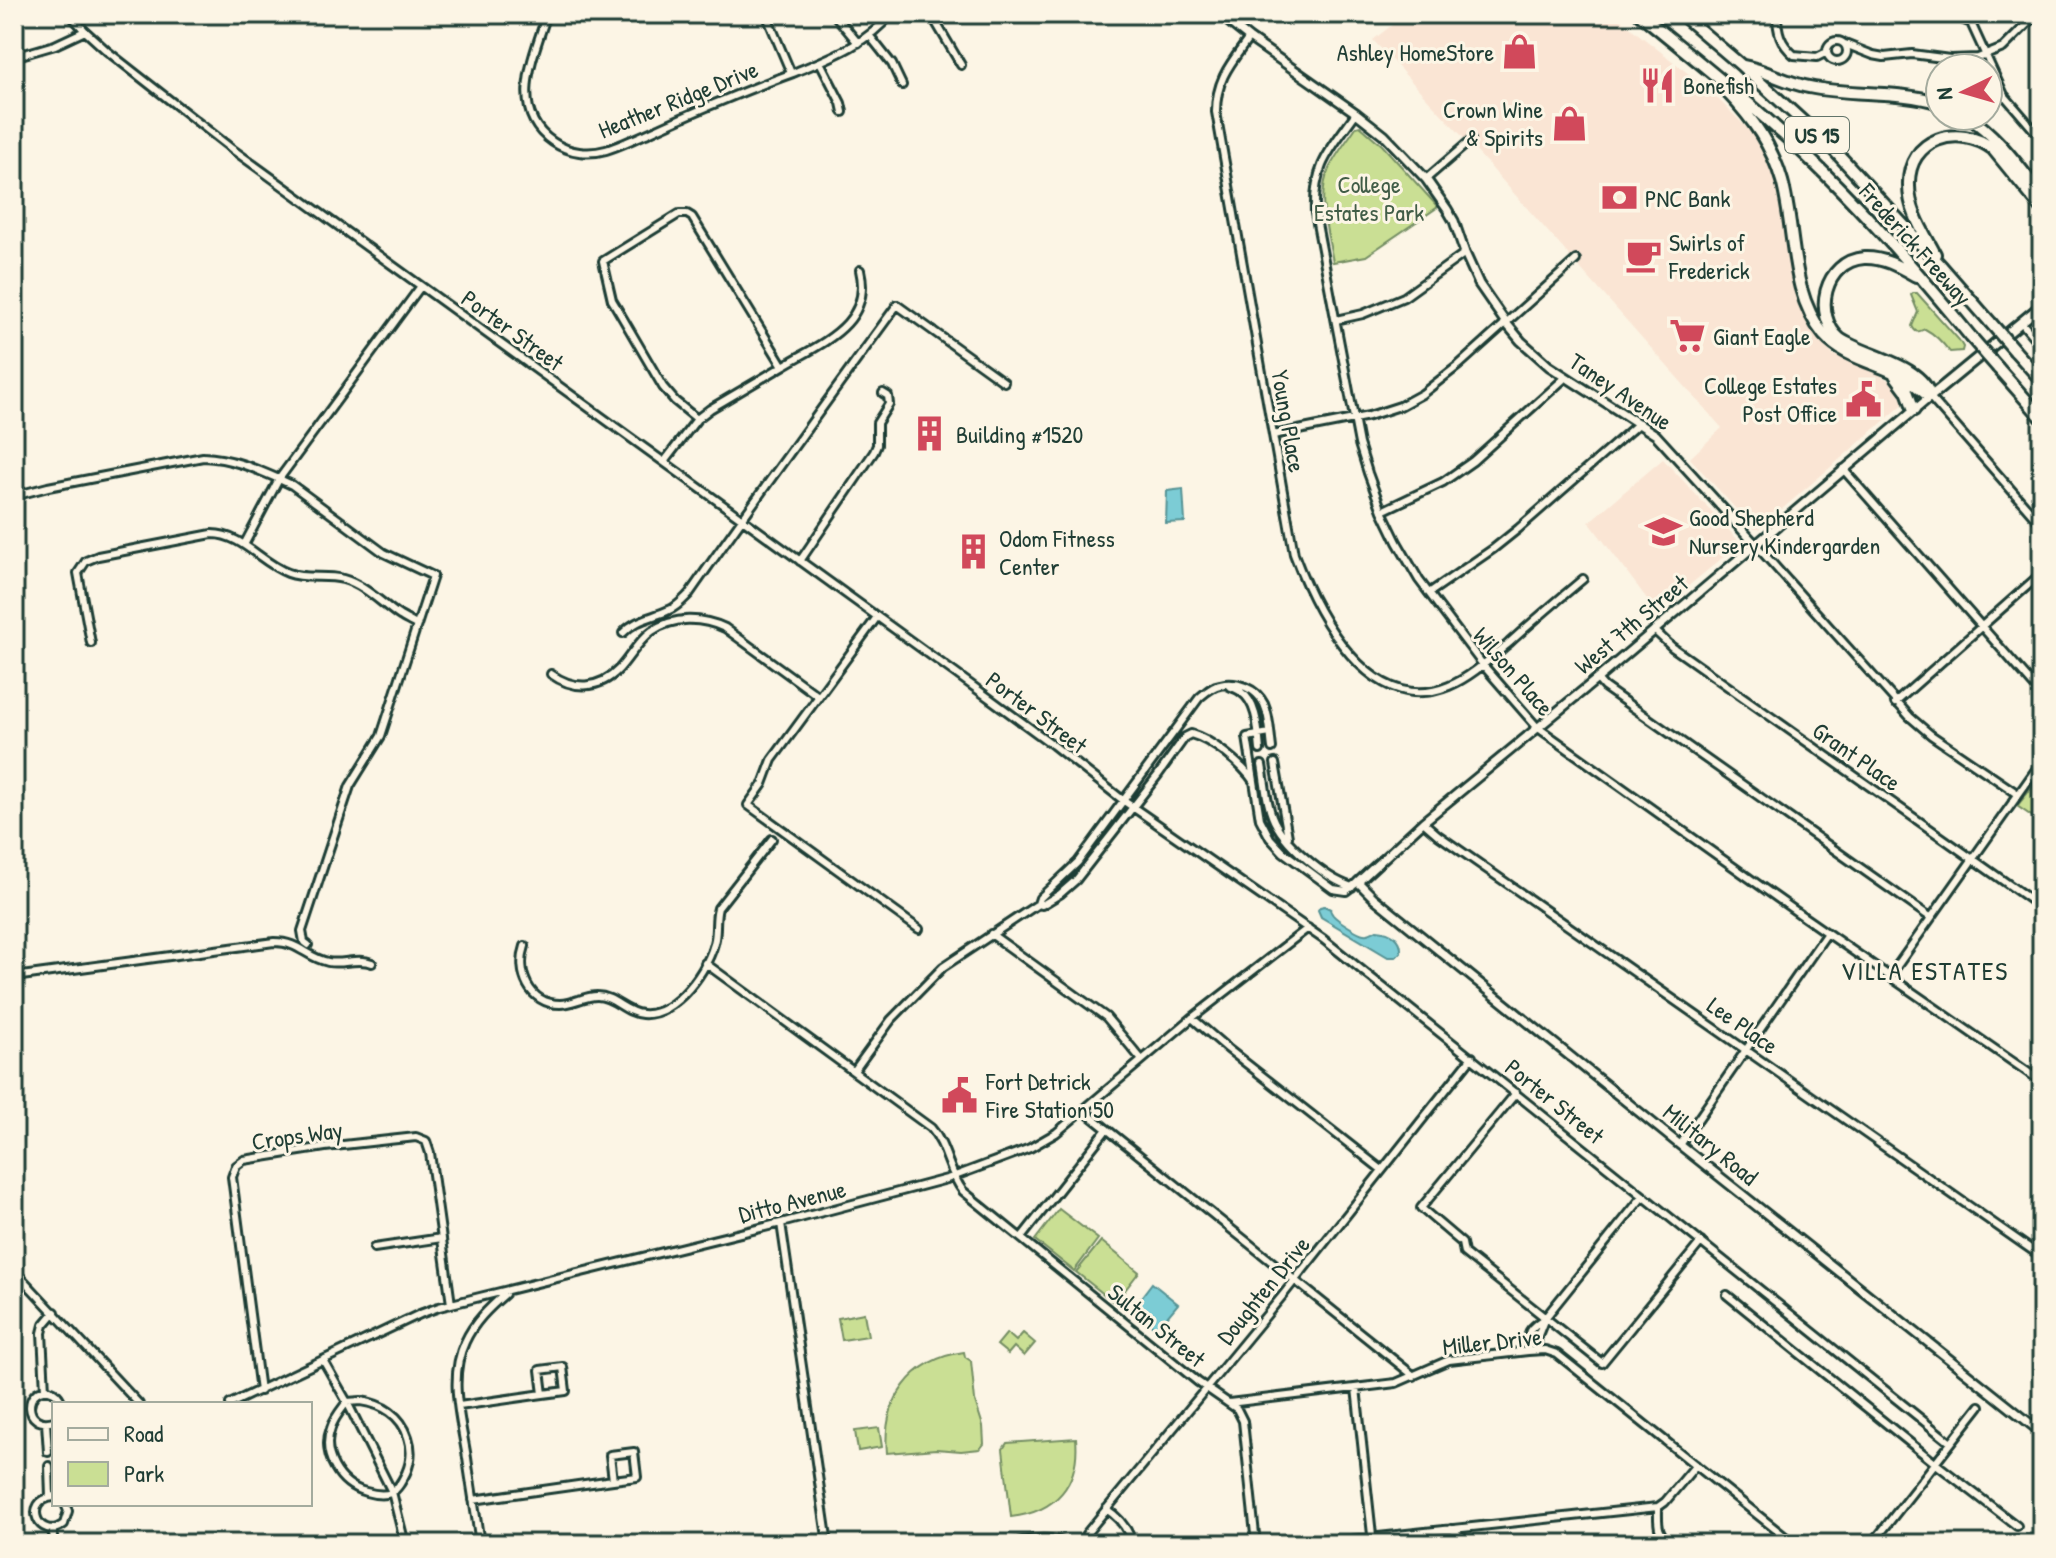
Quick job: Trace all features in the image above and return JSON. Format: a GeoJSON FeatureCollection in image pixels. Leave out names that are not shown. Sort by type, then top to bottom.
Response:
{"type":"FeatureCollection","features":[{"type":"Feature","properties":{"kind":"highway","name":"Frederick Freeway"},"geometry":{"type":"LineString","coordinates":[[1640,14],[1752,105],[1816,164],[1881,231],[2042,418]]}},
{"type":"Feature","properties":{"kind":"highway","name":"Frederick Freeway"},"geometry":{"type":"LineString","coordinates":[[1681,14],[1835,151],[2042,381]]}},
{"type":"Feature","properties":{"kind":"highway"},"geometry":{"type":"LineString","coordinates":[[1694,58],[1749,116],[1773,155],[1784,192],[1797,275],[1817,325],[1835,345],[1905,378],[1930,397]]}},
{"type":"Feature","properties":{"kind":"highway"},"geometry":{"type":"LineString","coordinates":[[1742,66],[1759,68],[1808,87],[1924,99]]}},
{"type":"Feature","properties":{"kind":"highway"},"geometry":{"type":"LineString","coordinates":[[1987,132],[2042,196]]}},
{"type":"Feature","properties":{"kind":"highway"},"geometry":{"type":"LineString","coordinates":[[1942,267],[1917,219],[1908,181],[1912,166],[1922,150],[1939,138],[1965,135],[1986,143],[2042,209]]}},
{"type":"Feature","properties":{"kind":"highway"},"geometry":{"type":"LineString","coordinates":[[1925,282],[1885,260],[1857,259],[1832,278],[1824,307],[1829,327],[1840,339],[1915,374],[1928,387],[1930,397]]}},
{"type":"Feature","properties":{"kind":"highway"},"geometry":{"type":"LineString","coordinates":[[1894,374],[1907,391],[1914,410]]}},
{"type":"Feature","properties":{"kind":"main road","name":"West 7th Street"},"geometry":{"type":"LineString","coordinates":[[1930,397],[2042,305]]}},
{"type":"Feature","properties":{"kind":"street","name":"Porter Street"},"geometry":{"type":"LineString","coordinates":[[70,14],[107,51],[229,146],[1046,739],[1132,807],[1308,928],[1951,1443]]}},
{"type":"Feature","properties":{"kind":"street","name":"Heather Ridge Drive"},"geometry":{"type":"LineString","coordinates":[[547,14],[529,72],[528,106],[533,120],[545,136],[564,148],[591,153],[606,150],[841,53],[869,35],[891,14]]}},
{"type":"Feature","properties":{"kind":"street"},"geometry":{"type":"LineString","coordinates":[[834,14],[858,43]]}},
{"type":"Feature","properties":{"kind":"street"},"geometry":{"type":"LineString","coordinates":[[931,14],[961,65]]}},
{"type":"Feature","properties":{"kind":"street","name":"Taney Avenue"},"geometry":{"type":"LineString","coordinates":[[1219,14],[1384,135],[1426,179],[1447,209],[1479,284],[1506,323],[1533,352],[1664,443],[1895,703],[1931,735],[2018,794]]}},
{"type":"Feature","properties":{"kind":"street"},"geometry":{"type":"LineString","coordinates":[[1775,14],[1781,40],[1794,55],[1817,57],[1827,52]]}},
{"type":"Feature","properties":{"kind":"street"},"geometry":{"type":"LineString","coordinates":[[1994,52],[2009,43],[2037,14]]}},
{"type":"Feature","properties":{"kind":"street"},"geometry":{"type":"LineString","coordinates":[[1933,18],[1957,17],[1971,23],[1985,52]]}},
{"type":"Feature","properties":{"kind":"street"},"geometry":{"type":"LineString","coordinates":[[769,21],[791,73]]}},
{"type":"Feature","properties":{"kind":"street"},"geometry":{"type":"LineString","coordinates":[[14,57],[55,45],[85,31]]}},
{"type":"Feature","properties":{"kind":"street"},"geometry":{"type":"LineString","coordinates":[[869,35],[892,64],[902,85]]}},
{"type":"Feature","properties":{"kind":"street","name":"Young Place"},"geometry":{"type":"LineString","coordinates":[[1249,38],[1224,73],[1217,91],[1216,112],[1294,554],[1323,618],[1367,671],[1389,686],[1419,692],[1435,690],[1450,686],[1483,665],[1583,579]]}},
{"type":"Feature","properties":{"kind":"street"},"geometry":{"type":"LineString","coordinates":[[1845,44],[1846,54],[1840,60],[1830,58],[1828,46],[1833,41],[1839,41],[1865,53],[1884,57],[1924,55]]}},
{"type":"Feature","properties":{"kind":"street"},"geometry":{"type":"LineString","coordinates":[[820,62],[843,112]]}},
{"type":"Feature","properties":{"kind":"street"},"geometry":{"type":"LineString","coordinates":[[2004,95],[2042,135]]}},
{"type":"Feature","properties":{"kind":"street","name":"Wilson Place"},"geometry":{"type":"LineString","coordinates":[[1356,113],[1320,168],[1314,196],[1315,213],[1368,473],[1397,542],[1429,593],[1483,665],[1537,727],[2042,1082]]}},
{"type":"Feature","properties":{"kind":"street"},"geometry":{"type":"LineString","coordinates":[[1426,179],[1471,140]]}},
{"type":"Feature","properties":{"kind":"street"},"geometry":{"type":"LineString","coordinates":[[697,419],[663,387],[612,300],[603,261],[679,214],[692,217],[783,366]]}},
{"type":"Feature","properties":{"kind":"street"},"geometry":{"type":"LineString","coordinates":[[1336,320],[1363,314],[1404,297],[1465,253]]}},
{"type":"Feature","properties":{"kind":"street"},"geometry":{"type":"LineString","coordinates":[[1273,435],[1386,411],[1422,394],[1459,365],[1576,260]]}},
{"type":"Feature","properties":{"kind":"street"},"geometry":{"type":"LineString","coordinates":[[664,462],[697,419],[710,409],[817,346],[851,320],[862,296],[860,270]]}},
{"type":"Feature","properties":{"kind":"street"},"geometry":{"type":"LineString","coordinates":[[244,545],[279,479],[421,286]]}},
{"type":"Feature","properties":{"kind":"street"},"geometry":{"type":"LineString","coordinates":[[623,633],[637,621],[678,606],[689,594],[897,305],[1004,382]]}},
{"type":"Feature","properties":{"kind":"street"},"geometry":{"type":"LineString","coordinates":[[2021,322],[2042,347]]}},
{"type":"Feature","properties":{"kind":"street"},"geometry":{"type":"LineString","coordinates":[[1382,511],[1433,488],[1473,461],[1566,377]]}},
{"type":"Feature","properties":{"kind":"street"},"geometry":{"type":"LineString","coordinates":[[800,561],[874,452],[877,423],[890,400],[883,393]]}},
{"type":"Feature","properties":{"kind":"street"},"geometry":{"type":"LineString","coordinates":[[1930,397],[2042,525]]}},
{"type":"Feature","properties":{"kind":"street","name":"West 7th Street"},"geometry":{"type":"LineString","coordinates":[[1355,885],[1423,822],[1930,397]]}},
{"type":"Feature","properties":{"kind":"street"},"geometry":{"type":"LineString","coordinates":[[1429,593],[1518,529],[1639,423]]}},
{"type":"Feature","properties":{"kind":"street"},"geometry":{"type":"LineString","coordinates":[[14,496],[203,457],[240,462],[292,485],[384,553],[433,576],[378,743],[350,786],[302,931],[304,942],[308,945]]}},
{"type":"Feature","properties":{"kind":"street"},"geometry":{"type":"LineString","coordinates":[[1843,469],[2042,695]]}},
{"type":"Feature","properties":{"kind":"street"},"geometry":{"type":"LineString","coordinates":[[91,643],[78,573],[86,561],[212,534],[226,536],[244,545],[288,573],[345,579],[416,625]]}},
{"type":"Feature","properties":{"kind":"street"},"geometry":{"type":"LineString","coordinates":[[1895,703],[2042,573]]}},
{"type":"Feature","properties":{"kind":"street"},"geometry":{"type":"LineString","coordinates":[[877,617],[772,760],[763,784],[748,805],[919,929]]}},
{"type":"Feature","properties":{"kind":"street"},"geometry":{"type":"LineString","coordinates":[[551,674],[569,684],[593,685],[619,668],[653,630],[678,621],[697,620],[725,628],[818,696]]}},
{"type":"Feature","properties":{"kind":"street","name":"Grant Place"},"geometry":{"type":"LineString","coordinates":[[1654,630],[1672,647],[2042,908]]}},
{"type":"Feature","properties":{"kind":"street"},"geometry":{"type":"LineString","coordinates":[[1597,679],[1604,687],[1930,917]]}},
{"type":"Feature","properties":{"kind":"street"},"geometry":{"type":"LineString","coordinates":[[1225,685],[1243,693],[1250,701],[1260,750]]}},
{"type":"Feature","properties":{"kind":"street"},"geometry":{"type":"LineString","coordinates":[[1038,904],[1040,898],[1078,862],[1199,698],[1211,688],[1246,686],[1256,694],[1263,702],[1272,748]]}},
{"type":"Feature","properties":{"kind":"street"},"geometry":{"type":"LineString","coordinates":[[1270,733],[1247,737],[1260,819],[1270,838],[1283,852],[1333,889],[1346,891],[1355,885]]}},
{"type":"Feature","properties":{"kind":"street"},"geometry":{"type":"LineString","coordinates":[[854,1071],[891,1020],[943,967],[1038,904],[1042,905],[1060,894],[1076,880],[1185,737],[1191,734],[1201,737],[1246,769],[1254,782]]}},
{"type":"Feature","properties":{"kind":"street"},"geometry":{"type":"LineString","coordinates":[[1890,976],[2042,761]]}},
{"type":"Feature","properties":{"kind":"street"},"geometry":{"type":"LineString","coordinates":[[1275,763],[1288,836],[1294,847]]}},
{"type":"Feature","properties":{"kind":"street"},"geometry":{"type":"LineString","coordinates":[[1262,765],[1271,815],[1277,826],[1294,847],[1328,876],[1340,883],[1355,885]]}},
{"type":"Feature","properties":{"kind":"street","name":"Lee Place"},"geometry":{"type":"LineString","coordinates":[[1423,822],[2042,1257]]}},
{"type":"Feature","properties":{"kind":"street"},"geometry":{"type":"LineString","coordinates":[[525,946],[521,963],[524,979],[533,994],[540,998],[561,1004],[598,995],[608,997],[628,1011],[646,1015],[662,1010],[694,983],[715,939],[718,908],[772,839]]}},
{"type":"Feature","properties":{"kind":"street","name":"Military Road"},"geometry":{"type":"LineString","coordinates":[[1355,885],[2042,1433]]}},
{"type":"Feature","properties":{"kind":"street","name":"Ditto Avenue"},"geometry":{"type":"LineString","coordinates":[[235,1402],[420,1314],[451,1304],[781,1223],[953,1177],[1030,1148],[1056,1133],[1192,1018],[1308,928]]}},
{"type":"Feature","properties":{"kind":"street"},"geometry":{"type":"LineString","coordinates":[[1680,1145],[1827,933]]}},
{"type":"Feature","properties":{"kind":"street"},"geometry":{"type":"LineString","coordinates":[[991,934],[1106,1017],[1142,1060]]}},
{"type":"Feature","properties":{"kind":"street"},"geometry":{"type":"LineString","coordinates":[[14,977],[274,942],[287,942],[324,961],[345,963],[367,960],[372,963]]}},
{"type":"Feature","properties":{"kind":"street"},"geometry":{"type":"LineString","coordinates":[[705,963],[931,1128],[941,1141],[953,1177]]}},
{"type":"Feature","properties":{"kind":"street"},"geometry":{"type":"LineString","coordinates":[[1192,1018],[1382,1170]]}},
{"type":"Feature","properties":{"kind":"street","name":"Doughten Drive"},"geometry":{"type":"LineString","coordinates":[[1081,1544],[1106,1509],[1472,1057]]}},
{"type":"Feature","properties":{"kind":"street"},"geometry":{"type":"LineString","coordinates":[[1516,1093],[1421,1208],[1462,1243],[1464,1253],[1602,1363],[1701,1242]]}},
{"type":"Feature","properties":{"kind":"street"},"geometry":{"type":"LineString","coordinates":[[1083,1110],[1414,1376]]}},
{"type":"Feature","properties":{"kind":"street"},"geometry":{"type":"LineString","coordinates":[[1021,1238],[1107,1129]]}},
{"type":"Feature","properties":{"kind":"street","name":"Crops Way"},"geometry":{"type":"LineString","coordinates":[[260,1391],[232,1184],[236,1166],[244,1160],[416,1137],[426,1141],[451,1304]]}},
{"type":"Feature","properties":{"kind":"street","name":"Sultan Street"},"geometry":{"type":"LineString","coordinates":[[953,1177],[963,1191],[1229,1403]]}},
{"type":"Feature","properties":{"kind":"street"},"geometry":{"type":"LineString","coordinates":[[1538,1350],[1537,1338],[1545,1318],[1643,1196]]}},
{"type":"Feature","properties":{"kind":"street"},"geometry":{"type":"LineString","coordinates":[[781,1223],[828,1544]]}},
{"type":"Feature","properties":{"kind":"street"},"geometry":{"type":"LineString","coordinates":[[374,1248],[442,1238]]}},
{"type":"Feature","properties":{"kind":"street"},"geometry":{"type":"LineString","coordinates":[[14,1270],[137,1402]]}},
{"type":"Feature","properties":{"kind":"street"},"geometry":{"type":"LineString","coordinates":[[480,1544],[456,1387],[462,1350],[470,1332],[484,1313],[507,1292]]}},
{"type":"Feature","properties":{"kind":"street"},"geometry":{"type":"LineString","coordinates":[[1727,1295],[2017,1526]]}},
{"type":"Feature","properties":{"kind":"street"},"geometry":{"type":"LineString","coordinates":[[474,1299],[484,1313]]}},
{"type":"Feature","properties":{"kind":"street"},"geometry":{"type":"LineString","coordinates":[[45,1390],[42,1333],[44,1325],[55,1312]]}},
{"type":"Feature","properties":{"kind":"street"},"geometry":{"type":"LineString","coordinates":[[1528,1351],[1528,1331],[1545,1318]]}},
{"type":"Feature","properties":{"kind":"street","name":"Miller Drive"},"geometry":{"type":"LineString","coordinates":[[1229,1403],[1396,1383],[1449,1360],[1538,1350],[1557,1354],[1794,1544]]}},
{"type":"Feature","properties":{"kind":"street"},"geometry":{"type":"LineString","coordinates":[[323,1360],[392,1492],[405,1544]]}},
{"type":"Feature","properties":{"kind":"street"},"geometry":{"type":"LineString","coordinates":[[459,1406],[566,1391],[563,1367],[540,1370],[543,1394]]}},
{"type":"Feature","properties":{"kind":"street"},"geometry":{"type":"LineString","coordinates":[[1356,1388],[1373,1541]]}},
{"type":"Feature","properties":{"kind":"street"},"geometry":{"type":"LineString","coordinates":[[48,1452],[50,1422],[38,1421],[32,1415],[31,1399],[45,1390],[54,1391],[61,1402]]}},
{"type":"Feature","properties":{"kind":"street"},"geometry":{"type":"LineString","coordinates":[[361,1401],[383,1407],[402,1424],[411,1448],[410,1462],[399,1486],[392,1492],[375,1494],[361,1491],[349,1485],[332,1463],[328,1450],[330,1430],[347,1402],[361,1401]]}},
{"type":"Feature","properties":{"kind":"street"},"geometry":{"type":"LineString","coordinates":[[1229,1403],[1243,1421],[1256,1544]]}},
{"type":"Feature","properties":{"kind":"street"},"geometry":{"type":"LineString","coordinates":[[1872,1544],[1980,1406]]}},
{"type":"Feature","properties":{"kind":"street"},"geometry":{"type":"LineString","coordinates":[[473,1500],[637,1477],[634,1452],[610,1455],[613,1480]]}},
{"type":"Feature","properties":{"kind":"street"},"geometry":{"type":"LineString","coordinates":[[1313,1544],[1373,1541],[1451,1529],[1658,1507],[1696,1465]]}},
{"type":"Feature","properties":{"kind":"street"},"geometry":{"type":"LineString","coordinates":[[49,1466],[52,1497],[42,1500],[37,1506],[39,1522],[53,1529],[64,1524],[68,1511],[66,1506]]}},
{"type":"Feature","properties":{"kind":"street"},"geometry":{"type":"LineString","coordinates":[[1658,1507],[1660,1535],[1671,1544]]}},
{"type":"Feature","properties":{"kind":"street"},"geometry":{"type":"LineString","coordinates":[[1106,1509],[1121,1523],[1133,1544]]}},
{"type":"Feature","properties":{"kind":"street"},"geometry":{"type":"LineString","coordinates":[[53,1529],[53,1544]]}},
{"type":"Feature","properties":{"kind":"street"},"geometry":{"type":"LineString","coordinates":[[1451,1529],[1470,1544]]}},
{"type":"Feature","properties":{"kind":"street"},"geometry":{"type":"LineString","coordinates":[[1003,1544],[1047,1537],[1068,1544]]}},
{"type":"Feature","properties":{"kind":"shaded area"},"geometry":{"type":"Polygon","coordinates":[[[1406,14],[1613,14],[1709,90],[1758,139],[1770,163],[1778,191],[1792,285],[1809,326],[1833,355],[1898,385],[1906,402],[1759,529],[1754,529],[1690,458],[1722,428],[1487,163],[1373,40],[1406,14]]]}},
{"type":"Feature","properties":{"kind":"shaded area","name":"Good Shepherd Nursery Kindergarden"},"geometry":{"type":"Polygon","coordinates":[[[1663,459],[1738,540],[1738,545],[1657,612],[1589,522],[1663,459]]]}},
{"type":"Feature","properties":{"kind":"green space","name":"College Estates Park"},"geometry":{"type":"Polygon","coordinates":[[[1360,126],[1382,145],[1438,207],[1366,256],[1333,262],[1324,216],[1325,180],[1338,153],[1356,127],[1360,126]]]}},
{"type":"Feature","properties":{"kind":"green space"},"geometry":{"type":"Polygon","coordinates":[[[1917,293],[1959,340],[1962,351],[1950,352],[1929,331],[1915,330],[1912,326],[1918,312],[1911,295],[1917,293]]]}},
{"type":"Feature","properties":{"kind":"green space"},"geometry":{"type":"Polygon","coordinates":[[[2042,775],[2042,823],[2017,806],[2042,775]]]}},
{"type":"Feature","properties":{"kind":"green space"},"geometry":{"type":"Polygon","coordinates":[[[1059,1209],[1098,1239],[1074,1271],[1035,1240],[1059,1209]]]}},
{"type":"Feature","properties":{"kind":"green space"},"geometry":{"type":"Polygon","coordinates":[[[1101,1241],[1139,1272],[1115,1303],[1076,1272],[1101,1241]]]}},
{"type":"Feature","properties":{"kind":"green space"},"geometry":{"type":"Polygon","coordinates":[[[864,1313],[868,1336],[842,1340],[838,1318],[864,1313]]]}},
{"type":"Feature","properties":{"kind":"green space"},"geometry":{"type":"Polygon","coordinates":[[[1007,1333],[1016,1341],[1023,1333],[1035,1343],[1024,1356],[1014,1347],[1008,1354],[997,1345],[1007,1333]]]}},
{"type":"Feature","properties":{"kind":"green space"},"geometry":{"type":"Polygon","coordinates":[[[964,1352],[971,1361],[984,1444],[980,1449],[961,1451],[936,1449],[887,1453],[889,1416],[904,1386],[929,1363],[964,1352]]]}},
{"type":"Feature","properties":{"kind":"green space"},"geometry":{"type":"Polygon","coordinates":[[[879,1428],[882,1447],[858,1451],[855,1431],[879,1428]]]}},
{"type":"Feature","properties":{"kind":"green space"},"geometry":{"type":"Polygon","coordinates":[[[1076,1438],[1074,1469],[1062,1493],[1041,1509],[1011,1517],[1003,1449],[1007,1443],[1076,1438]]]}},
{"type":"Feature","properties":{"kind":"water"},"geometry":{"type":"Polygon","coordinates":[[[1183,489],[1185,522],[1166,523],[1167,491],[1183,489]]]}},
{"type":"Feature","properties":{"kind":"water"},"geometry":{"type":"Polygon","coordinates":[[[1324,906],[1338,920],[1361,933],[1377,930],[1391,934],[1398,939],[1401,952],[1396,957],[1388,957],[1321,917],[1318,910],[1324,906]]]}},
{"type":"Feature","properties":{"kind":"water"},"geometry":{"type":"Polygon","coordinates":[[[1152,1283],[1178,1304],[1157,1329],[1132,1309],[1152,1283]]]}},
{"type":"Feature","properties":{"kind":"tunnel"},"geometry":{"type":"LineString","coordinates":[[1272,748],[1275,763]]}},
{"type":"Feature","properties":{"kind":"tunnel"},"geometry":{"type":"LineString","coordinates":[[1260,750],[1262,765]]}},
{"type":"Feature","properties":{"kind":"place","name":"Ashley HomeStore"},"geometry":{"type":"Point","coordinates":[1520,52]}},
{"type":"Feature","properties":{"kind":"place","name":"Bonefish"},"geometry":{"type":"Point","coordinates":[1657,85]}},
{"type":"Feature","properties":{"kind":"place","name":"Crown Wine & Spirits"},"geometry":{"type":"Point","coordinates":[1569,123]}},
{"type":"Feature","properties":{"kind":"place","name":"PNC Bank"},"geometry":{"type":"Point","coordinates":[1619,198]}},
{"type":"Feature","properties":{"kind":"place","name":"Swirls of Frederick"},"geometry":{"type":"Point","coordinates":[1643,256]}},
{"type":"Feature","properties":{"kind":"place","name":"Giant Eagle"},"geometry":{"type":"Point","coordinates":[1687,336]}},
{"type":"Feature","properties":{"kind":"place","name":"College Estates Post Office"},"geometry":{"type":"Point","coordinates":[1863,399]}},
{"type":"Feature","properties":{"kind":"place","name":"Building #1520"},"geometry":{"type":"Point","coordinates":[930,434]}},
{"type":"Feature","properties":{"kind":"place","name":"Good Shepherd Nursery Kindergarden"},"geometry":{"type":"Point","coordinates":[1663,531]}},
{"type":"Feature","properties":{"kind":"place","name":"Odom Fitness Center"},"geometry":{"type":"Point","coordinates":[973,552]}},
{"type":"Feature","properties":{"kind":"place","name":"Fort Detrick Fire Station 50"},"geometry":{"type":"Point","coordinates":[960,1095]}},
{"type":"Feature","properties":{"kind":"district","name":"VILLA ESTATES"},"geometry":{"type":"Point","coordinates":[1925,970]}}]}
